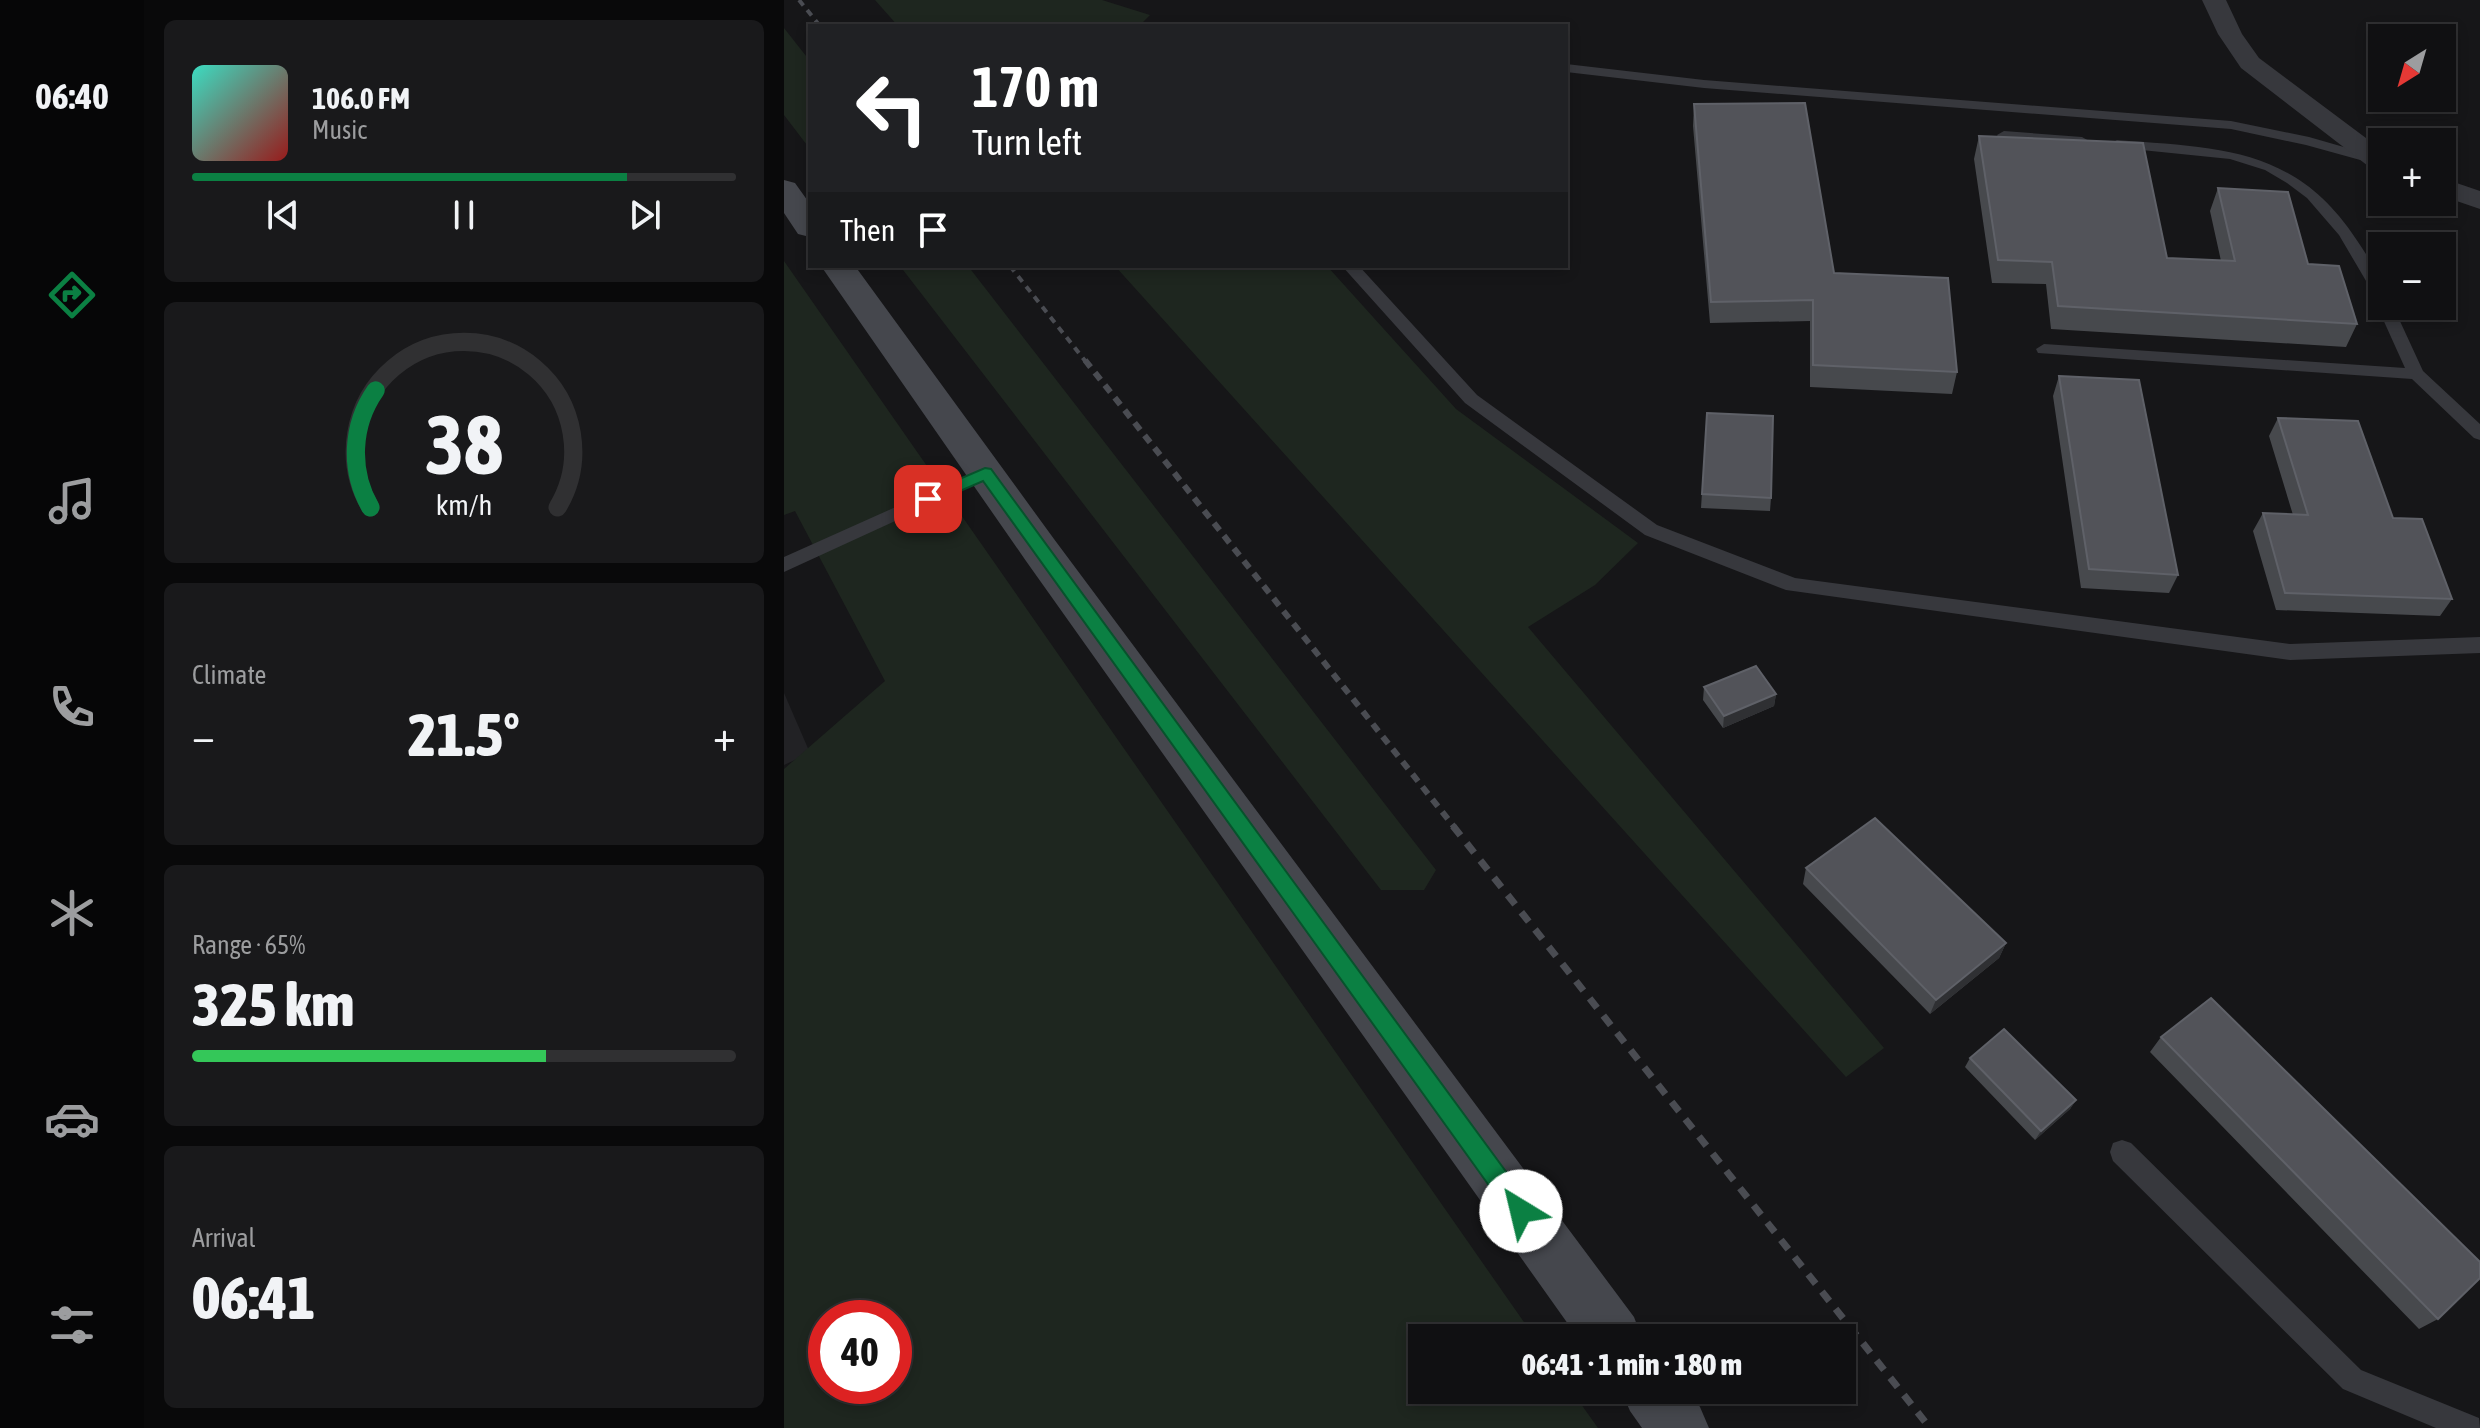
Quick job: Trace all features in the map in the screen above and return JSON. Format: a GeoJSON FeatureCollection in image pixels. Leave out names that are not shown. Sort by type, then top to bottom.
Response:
{"type":"FeatureCollection","features":[{"type":"Feature","properties":{"kind":"street"},"geometry":{"type":"LineString","coordinates":[[2214,0],[2230,34],[2250,63],[2368,153]]}},
{"type":"Feature","properties":{"kind":"street"},"geometry":{"type":"LineString","coordinates":[[784,190],[808,224]]}},
{"type":"Feature","properties":{"kind":"street"},"geometry":{"type":"LineString","coordinates":[[2456,192],[2480,201]]}},
{"type":"Feature","properties":{"kind":"street"},"geometry":{"type":"LineString","coordinates":[[839,268],[1603,1324]]}},
{"type":"Feature","properties":{"kind":"street"},"geometry":{"type":"LineString","coordinates":[[1661,1404],[1679,1428]]}},
{"type":"Feature","properties":{"kind":"lane"},"geometry":{"type":"LineString","coordinates":[[1568,68],[1704,84],[2231,125],[2309,141],[2368,159]]}},
{"type":"Feature","properties":{"kind":"lane"},"geometry":{"type":"LineString","coordinates":[[2004,135],[2246,158],[2283,173],[2309,192],[2333,216],[2368,268]]}},
{"type":"Feature","properties":{"kind":"lane"},"geometry":{"type":"LineString","coordinates":[[1352,268],[1471,399],[1651,530],[1793,585],[2290,652],[2480,645]]}},
{"type":"Feature","properties":{"kind":"lane"},"geometry":{"type":"LineString","coordinates":[[2391,320],[2416,374],[2480,434]]}},
{"type":"Feature","properties":{"kind":"lane"},"geometry":{"type":"LineString","coordinates":[[2044,349],[2416,374]]}},
{"type":"Feature","properties":{"kind":"lane"},"geometry":{"type":"LineString","coordinates":[[784,565],[985,473]]}},
{"type":"Feature","properties":{"kind":"lane"},"geometry":{"type":"LineString","coordinates":[[2122,1152],[2352,1380],[2469,1428]]}},
{"type":"Feature","properties":{"kind":"shaded area"},"geometry":{"type":"Polygon","coordinates":[[[875,0],[1102,0],[1150,15],[1141,24],[896,24],[875,0]]]}},
{"type":"Feature","properties":{"kind":"shaded area"},"geometry":{"type":"Polygon","coordinates":[[[784,28],[808,58],[808,146],[784,115],[784,28]]]}},
{"type":"Feature","properties":{"kind":"shaded area"},"geometry":{"type":"Polygon","coordinates":[[[784,261],[1525,1324],[1408,1324],[1408,1404],[1581,1404],[1598,1428],[784,1428],[784,769],[885,681],[795,511],[784,515],[784,261]]]}},
{"type":"Feature","properties":{"kind":"shaded area"},"geometry":{"type":"Polygon","coordinates":[[[902,268],[970,268],[1436,870],[1424,890],[1381,890],[902,268]]]}},
{"type":"Feature","properties":{"kind":"shaded area"},"geometry":{"type":"Polygon","coordinates":[[[1117,268],[1329,268],[1456,409],[1638,543],[1595,585],[1528,627],[1884,1048],[1846,1077],[1117,268]]]}},
{"type":"Feature","properties":{"kind":"shaded area"},"geometry":{"type":"Polygon","coordinates":[[[784,693],[810,753],[784,765],[784,693]]]}},
{"type":"Feature","properties":{"kind":"building"},"geometry":{"type":"Polygon","coordinates":[[[1805,103],[1834,273],[1948,278],[1957,372],[1813,365],[1813,300],[1711,302],[1694,104],[1805,103]]]}},
{"type":"Feature","properties":{"kind":"building"},"geometry":{"type":"Polygon","coordinates":[[[1979,136],[2143,143],[2167,258],[2235,261],[2218,188],[2288,192],[2308,264],[2339,266],[2357,324],[2058,306],[2052,262],[1998,260],[1979,136]]]}},
{"type":"Feature","properties":{"kind":"building"},"geometry":{"type":"Polygon","coordinates":[[[2059,376],[2139,380],[2178,575],[2089,569],[2059,376]]]}},
{"type":"Feature","properties":{"kind":"building"},"geometry":{"type":"Polygon","coordinates":[[[1707,413],[1773,416],[1771,498],[1702,494],[1707,413]]]}},
{"type":"Feature","properties":{"kind":"building"},"geometry":{"type":"Polygon","coordinates":[[[2278,418],[2358,421],[2393,518],[2422,519],[2452,599],[2285,593],[2263,513],[2308,515],[2278,418]]]}},
{"type":"Feature","properties":{"kind":"building"},"geometry":{"type":"Polygon","coordinates":[[[1756,666],[1776,694],[1724,716],[1704,687],[1756,666]]]}},
{"type":"Feature","properties":{"kind":"building"},"geometry":{"type":"Polygon","coordinates":[[[1875,818],[2006,943],[1936,1000],[1806,868],[1875,818]]]}},
{"type":"Feature","properties":{"kind":"building"},"geometry":{"type":"Polygon","coordinates":[[[2211,998],[2480,1262],[2480,1278],[2438,1319],[2161,1037],[2211,998]]]}},
{"type":"Feature","properties":{"kind":"building"},"geometry":{"type":"Polygon","coordinates":[[[2004,1029],[2076,1100],[2041,1131],[1970,1058],[2004,1029]]]}},
{"type":"Feature","properties":{"kind":"railway"},"geometry":{"type":"LineString","coordinates":[[799,0],[818,24]]}},
{"type":"Feature","properties":{"kind":"railway"},"geometry":{"type":"LineString","coordinates":[[1012,268],[1086,362]]}},
{"type":"Feature","properties":{"kind":"railway"},"geometry":{"type":"LineString","coordinates":[[1085,360],[1455,828]]}},
{"type":"Feature","properties":{"kind":"railway"},"geometry":{"type":"LineString","coordinates":[[1453,826],[1930,1428]]}},
{"type":"Feature","properties":{"kind":"route"},"geometry":{"type":"LineString","coordinates":[[928,499],[985,473],[1521,1211]]}}]}
